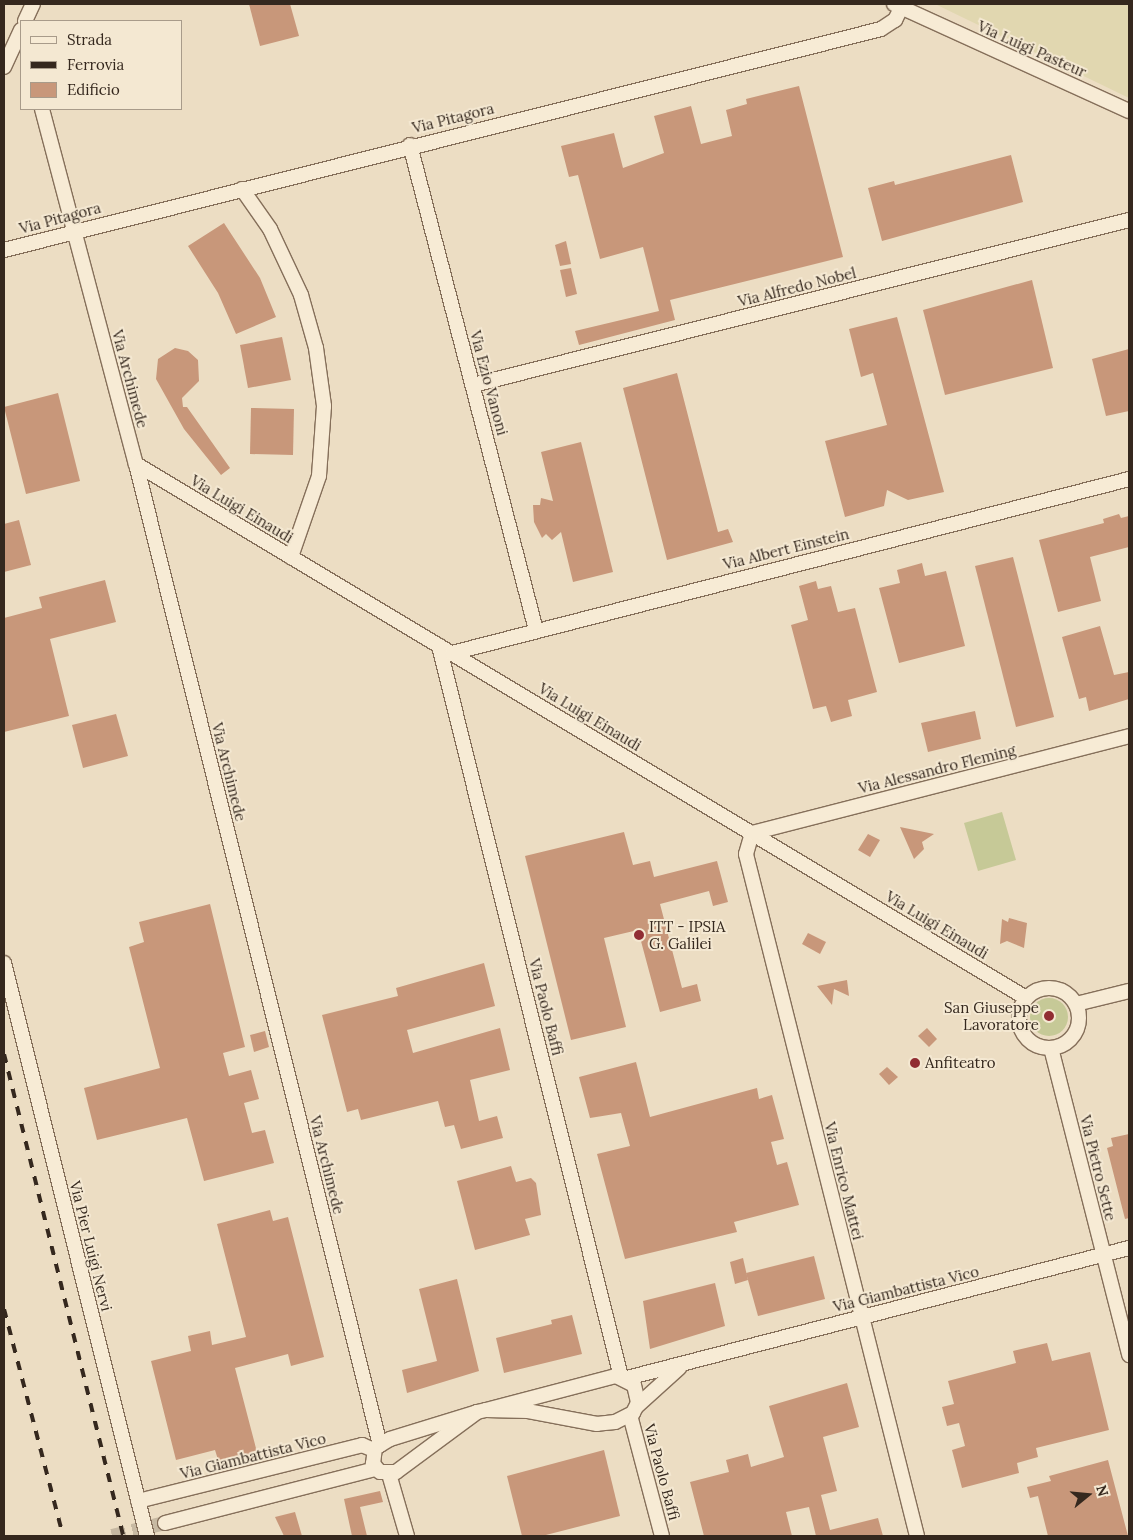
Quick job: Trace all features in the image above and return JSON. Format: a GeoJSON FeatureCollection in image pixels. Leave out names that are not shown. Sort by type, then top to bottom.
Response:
{"type":"FeatureCollection","features":[{"type":"Feature","properties":{"kind":"street"},"geometry":{"type":"LineString","coordinates":[[25,20],[33,4]]}},
{"type":"Feature","properties":{"kind":"street","name":"Via Luigi Pasteur"},"geometry":{"type":"LineString","coordinates":[[898,6],[1129,111]]}},
{"type":"Feature","properties":{"kind":"street","name":"Via Pitagora"},"geometry":{"type":"LineString","coordinates":[[4,250],[410,145],[881,29],[895,20],[898,6]]}},
{"type":"Feature","properties":{"kind":"street"},"geometry":{"type":"LineString","coordinates":[[4,67],[20,32]]}},
{"type":"Feature","properties":{"kind":"street","name":"Via Archimede"},"geometry":{"type":"LineString","coordinates":[[42,110],[136,464],[377,1447]]}},
{"type":"Feature","properties":{"kind":"street","name":"Via Ezio Vanoni"},"geometry":{"type":"LineString","coordinates":[[410,145],[536,630]]}},
{"type":"Feature","properties":{"kind":"street"},"geometry":{"type":"LineString","coordinates":[[242,189],[270,229],[301,294],[316,348],[324,406],[319,476],[291,557]]}},
{"type":"Feature","properties":{"kind":"street","name":"Via Alfredo Nobel"},"geometry":{"type":"LineString","coordinates":[[473,385],[1129,220]]}},
{"type":"Feature","properties":{"kind":"street","name":"Via Luigi Einaudi"},"geometry":{"type":"LineString","coordinates":[[136,464],[1026,998]]}},
{"type":"Feature","properties":{"kind":"street","name":"Via Albert Einstein"},"geometry":{"type":"LineString","coordinates":[[452,653],[1129,479]]}},
{"type":"Feature","properties":{"kind":"street","name":"Via Paolo Baffi"},"geometry":{"type":"LineString","coordinates":[[439,646],[624,1378]]}},
{"type":"Feature","properties":{"kind":"street","name":"Via Alessandro Fleming"},"geometry":{"type":"LineString","coordinates":[[752,833],[1129,736]]}},
{"type":"Feature","properties":{"kind":"street","name":"Via Enrico Mattei"},"geometry":{"type":"LineString","coordinates":[[752,833],[746,854],[917,1536]]}},
{"type":"Feature","properties":{"kind":"street","name":"Via Pier Luigi Nervi"},"geometry":{"type":"LineString","coordinates":[[4,963],[147,1536]]}},
{"type":"Feature","properties":{"kind":"street"},"geometry":{"type":"LineString","coordinates":[[1053,988],[1070,996],[1076,1004],[1079,1019],[1075,1033],[1069,1041],[1051,1048],[1032,1042],[1020,1027],[1021,1007],[1026,998],[1034,992],[1053,988]]}},
{"type":"Feature","properties":{"kind":"street"},"geometry":{"type":"LineString","coordinates":[[1076,1004],[1129,991]]}},
{"type":"Feature","properties":{"kind":"street","name":"Via Pietro Sette"},"geometry":{"type":"LineString","coordinates":[[1051,1048],[1129,1355]]}},
{"type":"Feature","properties":{"kind":"street","name":"Via Giambattista Vico"},"geometry":{"type":"LineString","coordinates":[[138,1500],[362,1445],[377,1447],[482,1411],[624,1378],[1129,1248]]}},
{"type":"Feature","properties":{"kind":"street"},"geometry":{"type":"LineString","coordinates":[[634,1411],[666,1376],[690,1361]]}},
{"type":"Feature","properties":{"kind":"street"},"geometry":{"type":"LineString","coordinates":[[624,1378],[636,1390],[634,1411]]}},
{"type":"Feature","properties":{"kind":"street","name":"Via Giambattista Vico"},"geometry":{"type":"LineString","coordinates":[[390,1474],[482,1411],[528,1411],[605,1424],[634,1411]]}},
{"type":"Feature","properties":{"kind":"street","name":"Via Paolo Baffi"},"geometry":{"type":"LineString","coordinates":[[634,1411],[662,1536]]}},
{"type":"Feature","properties":{"kind":"street"},"geometry":{"type":"LineString","coordinates":[[375,1469],[371,1459],[377,1447]]}},
{"type":"Feature","properties":{"kind":"street"},"geometry":{"type":"LineString","coordinates":[[165,1524],[375,1469],[390,1474],[407,1536]]}},
{"type":"Feature","properties":{"kind":"shaded area"},"geometry":{"type":"Polygon","coordinates":[[[935,4],[1129,4],[1129,98],[935,4]]]}},
{"type":"Feature","properties":{"kind":"green space"},"geometry":{"type":"Polygon","coordinates":[[[1002,812],[1016,860],[978,871],[964,823],[1002,812]]]}},
{"type":"Feature","properties":{"kind":"green space"},"geometry":{"type":"Polygon","coordinates":[[[1049,998],[1056,999],[1062,1004],[1067,1010],[1067,1024],[1062,1030],[1056,1035],[1049,1036],[1042,1035],[1036,1030],[1031,1024],[1030,1017],[1031,1010],[1036,1004],[1042,999],[1049,998]]]}},
{"type":"Feature","properties":{"kind":"building"},"geometry":{"type":"Polygon","coordinates":[[[249,4],[290,4],[299,36],[260,46],[249,4]]]}},
{"type":"Feature","properties":{"kind":"building"},"geometry":{"type":"Polygon","coordinates":[[[799,86],[843,257],[670,300],[675,320],[579,345],[575,331],[659,311],[643,247],[600,259],[578,175],[569,177],[561,146],[614,133],[623,168],[664,153],[654,116],[691,106],[701,144],[732,136],[726,110],[747,104],[746,99],[799,86]]]}},
{"type":"Feature","properties":{"kind":"building"},"geometry":{"type":"Polygon","coordinates":[[[1011,155],[1023,202],[882,241],[868,188],[894,181],[895,185],[1011,155]]]}},
{"type":"Feature","properties":{"kind":"building"},"geometry":{"type":"Polygon","coordinates":[[[224,223],[260,278],[276,317],[236,334],[218,293],[188,246],[224,223]]]}},
{"type":"Feature","properties":{"kind":"building"},"geometry":{"type":"Polygon","coordinates":[[[566,241],[571,264],[560,266],[555,245],[566,241]]]}},
{"type":"Feature","properties":{"kind":"building"},"geometry":{"type":"Polygon","coordinates":[[[571,268],[577,294],[566,297],[560,270],[571,268]]]}},
{"type":"Feature","properties":{"kind":"building"},"geometry":{"type":"Polygon","coordinates":[[[1032,280],[1053,368],[945,395],[923,310],[1032,280]]]}},
{"type":"Feature","properties":{"kind":"building"},"geometry":{"type":"Polygon","coordinates":[[[897,317],[944,492],[908,500],[887,490],[884,506],[845,517],[825,441],[887,425],[873,373],[861,377],[849,329],[897,317]]]}},
{"type":"Feature","properties":{"kind":"building"},"geometry":{"type":"Polygon","coordinates":[[[282,337],[291,380],[248,388],[240,345],[282,337]]]}},
{"type":"Feature","properties":{"kind":"building"},"geometry":{"type":"Polygon","coordinates":[[[175,348],[188,351],[198,360],[199,381],[182,398],[183,407],[187,407],[230,468],[221,475],[184,429],[156,379],[158,359],[175,348]]]}},
{"type":"Feature","properties":{"kind":"building"},"geometry":{"type":"Polygon","coordinates":[[[1129,349],[1129,411],[1106,416],[1092,359],[1129,349]]]}},
{"type":"Feature","properties":{"kind":"building"},"geometry":{"type":"Polygon","coordinates":[[[677,373],[718,532],[728,529],[733,542],[667,560],[623,388],[677,373]]]}},
{"type":"Feature","properties":{"kind":"building"},"geometry":{"type":"Polygon","coordinates":[[[58,393],[80,481],[26,494],[4,407],[58,393]]]}},
{"type":"Feature","properties":{"kind":"building"},"geometry":{"type":"Polygon","coordinates":[[[251,408],[294,409],[293,455],[250,454],[251,408]]]}},
{"type":"Feature","properties":{"kind":"building"},"geometry":{"type":"Polygon","coordinates":[[[581,442],[613,572],[573,582],[561,532],[552,540],[546,534],[542,538],[534,522],[533,505],[540,505],[541,498],[553,501],[541,452],[581,442]]]}},
{"type":"Feature","properties":{"kind":"building"},"geometry":{"type":"Polygon","coordinates":[[[1119,514],[1121,518],[1129,516],[1129,547],[1090,557],[1101,601],[1058,612],[1039,540],[1104,523],[1103,519],[1119,514]]]}},
{"type":"Feature","properties":{"kind":"building"},"geometry":{"type":"Polygon","coordinates":[[[19,520],[31,565],[4,572],[4,524],[19,520]]]}},
{"type":"Feature","properties":{"kind":"building"},"geometry":{"type":"Polygon","coordinates":[[[1013,557],[1054,717],[1016,727],[975,566],[1013,557]]]}},
{"type":"Feature","properties":{"kind":"building"},"geometry":{"type":"Polygon","coordinates":[[[922,563],[925,576],[946,571],[965,646],[899,663],[879,588],[900,583],[897,570],[922,563]]]}},
{"type":"Feature","properties":{"kind":"building"},"geometry":{"type":"Polygon","coordinates":[[[105,580],[116,622],[50,639],[69,716],[4,732],[4,618],[42,608],[39,597],[105,580]]]}},
{"type":"Feature","properties":{"kind":"building"},"geometry":{"type":"Polygon","coordinates":[[[816,581],[818,589],[831,586],[838,612],[855,608],[877,692],[848,700],[852,716],[831,722],[826,706],[813,709],[791,625],[808,620],[799,586],[816,581]]]}},
{"type":"Feature","properties":{"kind":"building"},"geometry":{"type":"Polygon","coordinates":[[[1100,626],[1114,675],[1129,672],[1129,699],[1089,711],[1086,697],[1079,699],[1062,637],[1100,626]]]}},
{"type":"Feature","properties":{"kind":"building"},"geometry":{"type":"Polygon","coordinates":[[[975,711],[981,739],[928,752],[921,723],[975,711]]]}},
{"type":"Feature","properties":{"kind":"building"},"geometry":{"type":"Polygon","coordinates":[[[116,714],[128,756],[83,768],[72,725],[116,714]]]}},
{"type":"Feature","properties":{"kind":"building"},"geometry":{"type":"Polygon","coordinates":[[[900,827],[934,834],[922,842],[924,849],[914,859],[900,827]]]}},
{"type":"Feature","properties":{"kind":"building"},"geometry":{"type":"Polygon","coordinates":[[[624,832],[633,865],[650,861],[654,877],[717,861],[728,902],[713,906],[709,891],[660,904],[682,988],[697,984],[701,1001],[660,1012],[638,930],[604,938],[626,1027],[571,1040],[525,856],[624,832]]]}},
{"type":"Feature","properties":{"kind":"building"},"geometry":{"type":"Polygon","coordinates":[[[868,834],[880,840],[870,857],[858,850],[868,834]]]}},
{"type":"Feature","properties":{"kind":"building"},"geometry":{"type":"Polygon","coordinates":[[[210,904],[245,1047],[223,1053],[229,1076],[251,1070],[259,1099],[244,1103],[252,1133],[265,1130],[274,1163],[204,1181],[187,1118],[97,1140],[84,1088],[160,1068],[129,947],[144,942],[139,922],[210,904]]]}},
{"type":"Feature","properties":{"kind":"building"},"geometry":{"type":"Polygon","coordinates":[[[1009,918],[1027,923],[1024,948],[1007,941],[1000,944],[1002,919],[1008,922],[1009,918]]]}},
{"type":"Feature","properties":{"kind":"building"},"geometry":{"type":"Polygon","coordinates":[[[808,933],[826,942],[820,954],[802,944],[808,933]]]}},
{"type":"Feature","properties":{"kind":"building"},"geometry":{"type":"Polygon","coordinates":[[[484,963],[495,1006],[407,1030],[413,1053],[500,1028],[510,1070],[470,1080],[479,1121],[497,1116],[503,1138],[461,1149],[454,1125],[445,1127],[438,1101],[361,1120],[358,1109],[347,1112],[322,1015],[398,996],[396,988],[484,963]]]}},
{"type":"Feature","properties":{"kind":"building"},"geometry":{"type":"Polygon","coordinates":[[[847,980],[849,996],[834,989],[832,1005],[817,986],[847,980]]]}},
{"type":"Feature","properties":{"kind":"building"},"geometry":{"type":"Polygon","coordinates":[[[927,1028],[937,1039],[929,1047],[918,1036],[927,1028]]]}},
{"type":"Feature","properties":{"kind":"building"},"geometry":{"type":"Polygon","coordinates":[[[265,1031],[269,1047],[254,1052],[250,1035],[265,1031]]]}},
{"type":"Feature","properties":{"kind":"building"},"geometry":{"type":"Polygon","coordinates":[[[636,1062],[650,1117],[757,1088],[759,1099],[772,1095],[784,1139],[771,1142],[777,1165],[787,1162],[799,1205],[734,1222],[737,1232],[625,1259],[597,1154],[630,1146],[621,1113],[590,1118],[579,1077],[636,1062]]]}},
{"type":"Feature","properties":{"kind":"building"},"geometry":{"type":"Polygon","coordinates":[[[887,1067],[898,1077],[889,1085],[879,1074],[887,1067]]]}},
{"type":"Feature","properties":{"kind":"building"},"geometry":{"type":"Polygon","coordinates":[[[1129,1134],[1129,1218],[1125,1219],[1107,1148],[1113,1146],[1111,1138],[1129,1134]]]}},
{"type":"Feature","properties":{"kind":"building"},"geometry":{"type":"Polygon","coordinates":[[[511,1166],[516,1182],[531,1178],[536,1183],[541,1215],[525,1219],[530,1235],[475,1250],[457,1181],[511,1166]]]}},
{"type":"Feature","properties":{"kind":"building"},"geometry":{"type":"Polygon","coordinates":[[[270,1210],[273,1221],[288,1217],[324,1357],[291,1366],[288,1354],[235,1368],[258,1456],[220,1466],[215,1450],[176,1460],[151,1361],[191,1351],[188,1336],[210,1331],[212,1345],[246,1337],[217,1224],[270,1210]]]}},
{"type":"Feature","properties":{"kind":"building"},"geometry":{"type":"Polygon","coordinates":[[[814,1256],[825,1299],[758,1316],[746,1273],[814,1256]]]}},
{"type":"Feature","properties":{"kind":"building"},"geometry":{"type":"Polygon","coordinates":[[[743,1258],[748,1280],[735,1284],[730,1262],[743,1258]]]}},
{"type":"Feature","properties":{"kind":"building"},"geometry":{"type":"Polygon","coordinates":[[[457,1279],[479,1371],[407,1393],[402,1370],[437,1361],[419,1289],[457,1279]]]}},
{"type":"Feature","properties":{"kind":"building"},"geometry":{"type":"Polygon","coordinates":[[[715,1283],[725,1326],[650,1349],[643,1301],[715,1283]]]}},
{"type":"Feature","properties":{"kind":"building"},"geometry":{"type":"Polygon","coordinates":[[[572,1315],[582,1354],[504,1373],[496,1338],[552,1324],[551,1320],[572,1315]]]}},
{"type":"Feature","properties":{"kind":"building"},"geometry":{"type":"Polygon","coordinates":[[[1047,1343],[1052,1361],[1090,1352],[1109,1430],[1036,1448],[1038,1457],[1017,1463],[1019,1473],[962,1488],[952,1450],[965,1446],[959,1423],[947,1426],[942,1407],[954,1404],[948,1381],[1016,1363],[1013,1351],[1047,1343]]]}},
{"type":"Feature","properties":{"kind":"building"},"geometry":{"type":"Polygon","coordinates":[[[847,1383],[859,1427],[823,1437],[837,1491],[821,1495],[830,1530],[878,1518],[883,1536],[816,1536],[809,1507],[786,1512],[792,1536],[704,1536],[690,1482],[729,1472],[726,1460],[748,1454],[751,1467],[784,1457],[769,1406],[847,1383]]]}},
{"type":"Feature","properties":{"kind":"building"},"geometry":{"type":"Polygon","coordinates":[[[604,1450],[620,1516],[542,1536],[522,1536],[507,1476],[604,1450]]]}},
{"type":"Feature","properties":{"kind":"building"},"geometry":{"type":"Polygon","coordinates":[[[1108,1460],[1128,1536],[1048,1536],[1038,1496],[1030,1498],[1027,1487],[1051,1481],[1049,1476],[1108,1460]]]}},
{"type":"Feature","properties":{"kind":"building"},"geometry":{"type":"Polygon","coordinates":[[[380,1491],[383,1502],[360,1507],[367,1536],[352,1536],[344,1499],[380,1491]]]}},
{"type":"Feature","properties":{"kind":"building"},"geometry":{"type":"Polygon","coordinates":[[[295,1512],[302,1536],[284,1536],[275,1517],[295,1512]]]}},
{"type":"Feature","properties":{"kind":"tunnel"},"geometry":{"type":"LineString","coordinates":[[112,1536],[165,1523]]}},
{"type":"Feature","properties":{"kind":"railway"},"geometry":{"type":"LineString","coordinates":[[4,1054],[123,1536]]}},
{"type":"Feature","properties":{"kind":"railway"},"geometry":{"type":"LineString","coordinates":[[4,1309],[63,1536]]}},
{"type":"Feature","properties":{"kind":"place","name":"ITT - IPSIA G. Galilei"},"geometry":{"type":"Point","coordinates":[639,935]}},
{"type":"Feature","properties":{"kind":"place","name":"San Giuseppe Lavoratore"},"geometry":{"type":"Point","coordinates":[1049,1016]}},
{"type":"Feature","properties":{"kind":"place","name":"Anfiteatro"},"geometry":{"type":"Point","coordinates":[915,1063]}}]}
